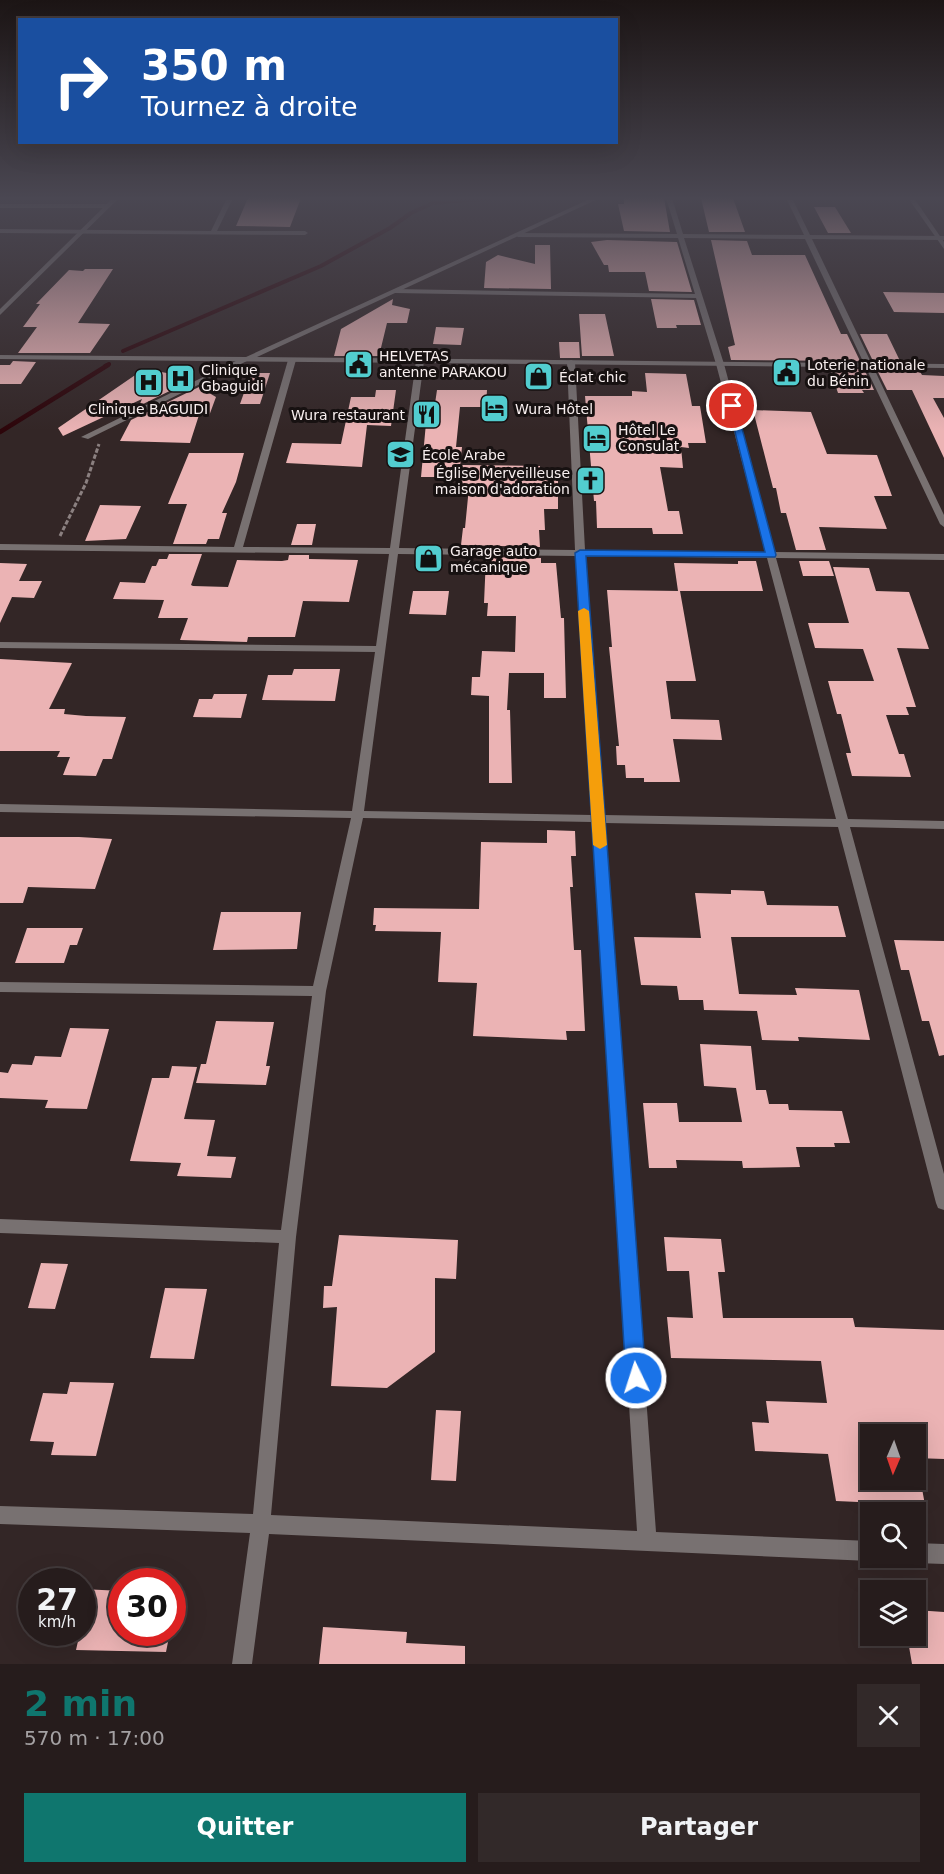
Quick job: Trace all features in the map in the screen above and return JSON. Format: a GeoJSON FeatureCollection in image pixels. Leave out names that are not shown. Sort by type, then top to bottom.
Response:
{"type":"FeatureCollection","features":[{"type":"Feature","properties":{"kind":"street"},"geometry":{"type":"LineString","coordinates":[[0,313],[38,276]]}},
{"type":"Feature","properties":{"kind":"street"},"geometry":{"type":"LineString","coordinates":[[85,437],[428,276]]}},
{"type":"Feature","properties":{"kind":"street"},"geometry":{"type":"LineString","coordinates":[[693,276],[720,364],[944,1203]]}},
{"type":"Feature","properties":{"kind":"street"},"geometry":{"type":"LineString","coordinates":[[828,276],[944,524]]}},
{"type":"Feature","properties":{"kind":"street"},"geometry":{"type":"LineString","coordinates":[[394,291],[699,296]]}},
{"type":"Feature","properties":{"kind":"street"},"geometry":{"type":"LineString","coordinates":[[0,357],[944,366]]}},
{"type":"Feature","properties":{"kind":"street"},"geometry":{"type":"LineString","coordinates":[[238,549],[292,360]]}},
{"type":"Feature","properties":{"kind":"street"},"geometry":{"type":"LineString","coordinates":[[242,1664],[261,1524],[288,1237],[319,991],[358,813],[420,361]]}},
{"type":"Feature","properties":{"kind":"street"},"geometry":{"type":"LineString","coordinates":[[571,362],[580,553],[647,1541]]}},
{"type":"Feature","properties":{"kind":"street"},"geometry":{"type":"LineString","coordinates":[[0,547],[944,557]]}},
{"type":"Feature","properties":{"kind":"street"},"geometry":{"type":"LineString","coordinates":[[0,645],[380,649]]}},
{"type":"Feature","properties":{"kind":"street"},"geometry":{"type":"LineString","coordinates":[[0,808],[944,825]]}},
{"type":"Feature","properties":{"kind":"street"},"geometry":{"type":"LineString","coordinates":[[0,987],[319,991]]}},
{"type":"Feature","properties":{"kind":"street"},"geometry":{"type":"LineString","coordinates":[[0,1226],[288,1237]]}},
{"type":"Feature","properties":{"kind":"street"},"geometry":{"type":"LineString","coordinates":[[0,1515],[860,1551]]}},
{"type":"Feature","properties":{"kind":"street"},"geometry":{"type":"LineString","coordinates":[[926,1553],[944,1554]]}},
{"type":"Feature","properties":{"kind":"path"},"geometry":{"type":"LineString","coordinates":[[54,547],[86,483],[106,427]]}},
{"type":"Feature","properties":{"kind":"building"},"geometry":{"type":"Polygon","coordinates":[[[64,276],[109,276],[78,323],[110,324],[90,353],[18,353],[37,327],[23,327],[40,304],[36,304],[64,276]]]}},
{"type":"Feature","properties":{"kind":"building"},"geometry":{"type":"Polygon","coordinates":[[[485,276],[551,276],[551,289],[484,288],[485,276]]]}},
{"type":"Feature","properties":{"kind":"building"},"geometry":{"type":"Polygon","coordinates":[[[646,276],[687,276],[692,292],[649,291],[646,276]]]}},
{"type":"Feature","properties":{"kind":"building"},"geometry":{"type":"Polygon","coordinates":[[[719,276],[814,276],[841,334],[847,334],[860,361],[731,360],[728,347],[735,345],[719,276]]]}},
{"type":"Feature","properties":{"kind":"building"},"geometry":{"type":"Polygon","coordinates":[[[883,292],[944,293],[944,313],[894,312],[883,292]]]}},
{"type":"Feature","properties":{"kind":"building"},"geometry":{"type":"Polygon","coordinates":[[[393,299],[392,305],[410,309],[407,323],[387,323],[379,356],[334,356],[341,329],[393,299]]]}},
{"type":"Feature","properties":{"kind":"building"},"geometry":{"type":"Polygon","coordinates":[[[651,299],[694,300],[701,325],[657,328],[651,299]]]}},
{"type":"Feature","properties":{"kind":"building"},"geometry":{"type":"Polygon","coordinates":[[[579,314],[605,314],[614,356],[582,356],[579,314]]]}},
{"type":"Feature","properties":{"kind":"building"},"geometry":{"type":"Polygon","coordinates":[[[436,327],[464,328],[461,345],[433,344],[436,327]]]}},
{"type":"Feature","properties":{"kind":"building"},"geometry":{"type":"Polygon","coordinates":[[[860,334],[887,334],[900,361],[873,361],[860,334]]]}},
{"type":"Feature","properties":{"kind":"building"},"geometry":{"type":"Polygon","coordinates":[[[559,342],[579,342],[580,358],[560,358],[559,342]]]}},
{"type":"Feature","properties":{"kind":"building"},"geometry":{"type":"Polygon","coordinates":[[[13,361],[36,362],[21,384],[0,384],[0,365],[10,365],[13,361]]]}},
{"type":"Feature","properties":{"kind":"building"},"geometry":{"type":"Polygon","coordinates":[[[144,369],[184,376],[180,377],[188,382],[139,406],[142,399],[63,436],[58,428],[144,369]]]}},
{"type":"Feature","properties":{"kind":"building"},"geometry":{"type":"Polygon","coordinates":[[[830,369],[864,369],[874,390],[862,390],[864,393],[838,393],[830,369]]]}},
{"type":"Feature","properties":{"kind":"building"},"geometry":{"type":"Polygon","coordinates":[[[877,370],[919,370],[922,375],[944,376],[944,398],[933,398],[944,418],[944,458],[912,390],[887,390],[877,370]]]}},
{"type":"Feature","properties":{"kind":"building"},"geometry":{"type":"Polygon","coordinates":[[[251,373],[270,373],[260,404],[240,404],[251,373]]]}},
{"type":"Feature","properties":{"kind":"building"},"geometry":{"type":"Polygon","coordinates":[[[645,373],[686,374],[692,406],[700,406],[706,443],[688,443],[689,448],[681,447],[683,468],[660,467],[668,511],[679,511],[683,534],[653,534],[652,528],[597,528],[585,396],[632,396],[632,391],[647,392],[645,373]]]}},
{"type":"Feature","properties":{"kind":"building"},"geometry":{"type":"Polygon","coordinates":[[[199,387],[216,397],[209,416],[199,415],[190,443],[120,441],[131,420],[199,387]]]}},
{"type":"Feature","properties":{"kind":"building"},"geometry":{"type":"Polygon","coordinates":[[[376,390],[396,390],[391,426],[367,425],[362,467],[286,463],[292,443],[341,444],[351,397],[375,397],[376,390]]]}},
{"type":"Feature","properties":{"kind":"building"},"geometry":{"type":"Polygon","coordinates":[[[437,390],[487,390],[486,407],[460,407],[456,447],[462,447],[459,477],[421,477],[426,423],[432,424],[437,390]]]}},
{"type":"Feature","properties":{"kind":"building"},"geometry":{"type":"Polygon","coordinates":[[[753,410],[811,412],[827,454],[877,455],[892,496],[874,496],[887,529],[819,527],[826,550],[796,550],[786,513],[781,513],[776,488],[773,488],[753,410]]]}},
{"type":"Feature","properties":{"kind":"building"},"geometry":{"type":"Polygon","coordinates":[[[189,453],[244,453],[236,482],[222,513],[227,513],[219,539],[208,539],[206,544],[173,544],[187,504],[168,504],[189,453]]]}},
{"type":"Feature","properties":{"kind":"building"},"geometry":{"type":"Polygon","coordinates":[[[462,465],[540,466],[540,469],[558,469],[558,509],[544,509],[545,530],[539,530],[540,547],[461,545],[469,487],[460,487],[462,465]]]}},
{"type":"Feature","properties":{"kind":"building"},"geometry":{"type":"Polygon","coordinates":[[[100,505],[141,506],[126,539],[85,541],[100,505]]]}},
{"type":"Feature","properties":{"kind":"building"},"geometry":{"type":"Polygon","coordinates":[[[297,524],[316,524],[312,545],[291,545],[297,524]]]}},
{"type":"Feature","properties":{"kind":"building"},"geometry":{"type":"Polygon","coordinates":[[[169,554],[202,554],[191,585],[193,586],[228,587],[237,560],[282,561],[288,560],[289,555],[309,555],[309,559],[358,560],[349,602],[303,601],[295,637],[248,637],[247,642],[180,640],[188,618],[158,618],[164,600],[113,599],[120,582],[145,583],[152,566],[156,566],[159,559],[167,559],[169,554]]]}},
{"type":"Feature","properties":{"kind":"building"},"geometry":{"type":"Polygon","coordinates":[[[486,557],[541,558],[541,563],[556,563],[561,618],[564,618],[566,698],[544,698],[544,673],[509,673],[507,710],[510,710],[512,783],[489,783],[489,696],[471,695],[472,677],[480,677],[482,651],[515,652],[516,616],[487,616],[488,603],[484,603],[486,557]]]}},
{"type":"Feature","properties":{"kind":"building"},"geometry":{"type":"Polygon","coordinates":[[[738,561],[756,561],[763,591],[678,591],[674,563],[738,564],[738,561]]]}},
{"type":"Feature","properties":{"kind":"building"},"geometry":{"type":"Polygon","coordinates":[[[799,561],[829,561],[834,576],[803,576],[799,561]]]}},
{"type":"Feature","properties":{"kind":"building"},"geometry":{"type":"Polygon","coordinates":[[[0,563],[27,564],[19,581],[42,581],[34,598],[12,597],[0,623],[0,563]]]}},
{"type":"Feature","properties":{"kind":"building"},"geometry":{"type":"Polygon","coordinates":[[[833,567],[869,568],[876,591],[909,592],[929,649],[897,648],[916,707],[906,707],[909,715],[886,715],[899,754],[904,754],[911,777],[852,776],[846,753],[851,753],[841,714],[837,714],[828,681],[874,681],[863,649],[815,648],[808,623],[849,623],[833,567]]]}},
{"type":"Feature","properties":{"kind":"building"},"geometry":{"type":"Polygon","coordinates":[[[607,590],[680,591],[696,681],[666,681],[671,719],[719,720],[722,740],[673,739],[680,782],[644,782],[644,778],[626,778],[625,765],[617,765],[616,746],[619,746],[609,647],[612,647],[607,590]]]}},
{"type":"Feature","properties":{"kind":"building"},"geometry":{"type":"Polygon","coordinates":[[[413,591],[449,591],[446,615],[409,614],[413,591]]]}},
{"type":"Feature","properties":{"kind":"building"},"geometry":{"type":"Polygon","coordinates":[[[0,659],[72,663],[49,709],[65,709],[64,714],[126,717],[112,759],[103,759],[96,776],[63,775],[70,757],[57,757],[60,751],[0,751],[0,659]]]}},
{"type":"Feature","properties":{"kind":"building"},"geometry":{"type":"Polygon","coordinates":[[[294,669],[340,669],[335,701],[262,700],[268,675],[292,675],[294,669]]]}},
{"type":"Feature","properties":{"kind":"building"},"geometry":{"type":"Polygon","coordinates":[[[214,694],[247,694],[241,718],[193,717],[199,699],[212,699],[214,694]]]}},
{"type":"Feature","properties":{"kind":"building"},"geometry":{"type":"Polygon","coordinates":[[[547,830],[575,831],[576,856],[571,856],[573,887],[570,887],[574,950],[581,950],[585,1031],[566,1031],[567,1040],[473,1036],[477,983],[438,982],[441,932],[375,931],[374,908],[479,909],[481,842],[547,843],[547,830]]]}},
{"type":"Feature","properties":{"kind":"building"},"geometry":{"type":"Polygon","coordinates":[[[0,837],[112,839],[95,889],[28,887],[23,903],[0,903],[0,837]]]}},
{"type":"Feature","properties":{"kind":"building"},"geometry":{"type":"Polygon","coordinates":[[[731,890],[764,891],[767,905],[838,906],[846,937],[731,937],[739,994],[797,995],[795,988],[859,990],[870,1040],[798,1037],[799,1041],[762,1040],[757,1011],[704,1010],[703,1000],[679,1000],[677,986],[641,985],[634,937],[701,938],[695,893],[731,894],[731,890]]]}},
{"type":"Feature","properties":{"kind":"building"},"geometry":{"type":"Polygon","coordinates":[[[221,912],[301,912],[297,949],[213,950],[221,912]]]}},
{"type":"Feature","properties":{"kind":"building"},"geometry":{"type":"Polygon","coordinates":[[[27,928],[83,928],[77,945],[70,945],[64,963],[15,963],[27,928]]]}},
{"type":"Feature","properties":{"kind":"building"},"geometry":{"type":"Polygon","coordinates":[[[894,940],[944,941],[944,1055],[939,1056],[929,1021],[922,1021],[909,970],[901,970],[894,940]]]}},
{"type":"Feature","properties":{"kind":"building"},"geometry":{"type":"Polygon","coordinates":[[[216,1021],[274,1022],[266,1066],[270,1066],[266,1085],[196,1083],[201,1064],[206,1064],[216,1021]]]}},
{"type":"Feature","properties":{"kind":"building"},"geometry":{"type":"Polygon","coordinates":[[[70,1028],[109,1029],[87,1109],[45,1108],[48,1100],[0,1098],[0,1072],[8,1073],[12,1064],[32,1065],[35,1056],[61,1057],[70,1028]]]}},
{"type":"Feature","properties":{"kind":"building"},"geometry":{"type":"Polygon","coordinates":[[[700,1044],[751,1046],[756,1090],[766,1090],[769,1104],[788,1104],[789,1110],[842,1111],[850,1143],[834,1143],[835,1147],[796,1147],[800,1167],[743,1168],[742,1161],[676,1160],[677,1168],[649,1168],[643,1103],[677,1103],[679,1122],[742,1122],[736,1088],[704,1086],[700,1044]]]}},
{"type":"Feature","properties":{"kind":"building"},"geometry":{"type":"Polygon","coordinates":[[[172,1066],[197,1067],[184,1119],[215,1120],[207,1156],[236,1157],[231,1178],[177,1176],[181,1163],[130,1161],[152,1078],[169,1078],[172,1066]]]}},
{"type":"Feature","properties":{"kind":"building"},"geometry":{"type":"Polygon","coordinates":[[[339,1235],[458,1240],[456,1279],[435,1278],[435,1352],[387,1388],[331,1386],[337,1307],[323,1308],[324,1286],[332,1286],[339,1235]]]}},
{"type":"Feature","properties":{"kind":"building"},"geometry":{"type":"Polygon","coordinates":[[[664,1237],[721,1239],[725,1272],[718,1272],[723,1318],[853,1318],[855,1327],[944,1330],[944,1459],[926,1458],[926,1424],[860,1424],[860,1490],[922,1490],[924,1502],[836,1501],[828,1454],[755,1451],[752,1422],[769,1423],[766,1401],[827,1403],[821,1361],[671,1358],[667,1317],[693,1318],[689,1271],[667,1271],[664,1237]]]}},
{"type":"Feature","properties":{"kind":"building"},"geometry":{"type":"Polygon","coordinates":[[[41,1263],[68,1264],[55,1309],[28,1308],[41,1263]]]}},
{"type":"Feature","properties":{"kind":"building"},"geometry":{"type":"Polygon","coordinates":[[[165,1288],[207,1289],[194,1359],[150,1358],[165,1288]]]}},
{"type":"Feature","properties":{"kind":"building"},"geometry":{"type":"Polygon","coordinates":[[[70,1382],[114,1383],[96,1456],[51,1455],[54,1442],[30,1441],[43,1393],[67,1394],[70,1382]]]}},
{"type":"Feature","properties":{"kind":"building"},"geometry":{"type":"Polygon","coordinates":[[[436,1410],[461,1411],[456,1481],[431,1480],[436,1410]]]}},
{"type":"Feature","properties":{"kind":"building"},"geometry":{"type":"Polygon","coordinates":[[[96,1590],[108,1590],[108,1646],[167,1646],[166,1652],[76,1650],[77,1646],[96,1646],[96,1590]]]}},
{"type":"Feature","properties":{"kind":"building"},"geometry":{"type":"Polygon","coordinates":[[[926,1611],[944,1612],[944,1664],[912,1664],[909,1646],[926,1646],[926,1611]]]}},
{"type":"Feature","properties":{"kind":"building"},"geometry":{"type":"Polygon","coordinates":[[[323,1627],[407,1632],[406,1643],[465,1646],[465,1664],[319,1664],[323,1627]]]}},
{"type":"Feature","properties":{"kind":"waterway"},"geometry":{"type":"LineString","coordinates":[[123,351],[299,276]]}},
{"type":"Feature","properties":{"kind":"waterway"},"geometry":{"type":"LineString","coordinates":[[105,366],[109,364]]}},
{"type":"Feature","properties":{"kind":"waterway"},"geometry":{"type":"LineString","coordinates":[[0,432],[108,365]]}},
{"type":"Feature","properties":{"kind":"slow traffic"},"geometry":{"type":"LineString","coordinates":[[584,611],[600,845]]}},
{"type":"Feature","properties":{"kind":"place","name":"HELVETAS antenne PARAKOU"},"geometry":{"type":"Point","coordinates":[358,364]}},
{"type":"Feature","properties":{"kind":"place","name":"Loterie nationale du Bénin"},"geometry":{"type":"Point","coordinates":[786,373]}},
{"type":"Feature","properties":{"kind":"place","name":"Éclat chic"},"geometry":{"type":"Point","coordinates":[538,377]}},
{"type":"Feature","properties":{"kind":"place","name":"Clinique Gbaguidi"},"geometry":{"type":"Point","coordinates":[180,378]}},
{"type":"Feature","properties":{"kind":"place","name":"Clinique BAGUIDI"},"geometry":{"type":"Point","coordinates":[148,382]}},
{"type":"Feature","properties":{"kind":"place","name":"Wura Hôtel"},"geometry":{"type":"Point","coordinates":[494,409]}},
{"type":"Feature","properties":{"kind":"place","name":"Wura restaurant"},"geometry":{"type":"Point","coordinates":[426,415]}},
{"type":"Feature","properties":{"kind":"place","name":"Hôtel Le Consulat"},"geometry":{"type":"Point","coordinates":[597,438]}},
{"type":"Feature","properties":{"kind":"place","name":"École Arabe"},"geometry":{"type":"Point","coordinates":[401,455]}},
{"type":"Feature","properties":{"kind":"place","name":"Église Merveilleuse maison d'adoration"},"geometry":{"type":"Point","coordinates":[591,481]}},
{"type":"Feature","properties":{"kind":"place","name":"Garage auto mécanique"},"geometry":{"type":"Point","coordinates":[429,559]}},
{"type":"Feature","properties":{"kind":"route"},"geometry":{"type":"LineString","coordinates":[[636,1378],[580,553],[771,555],[732,406]]}}]}
